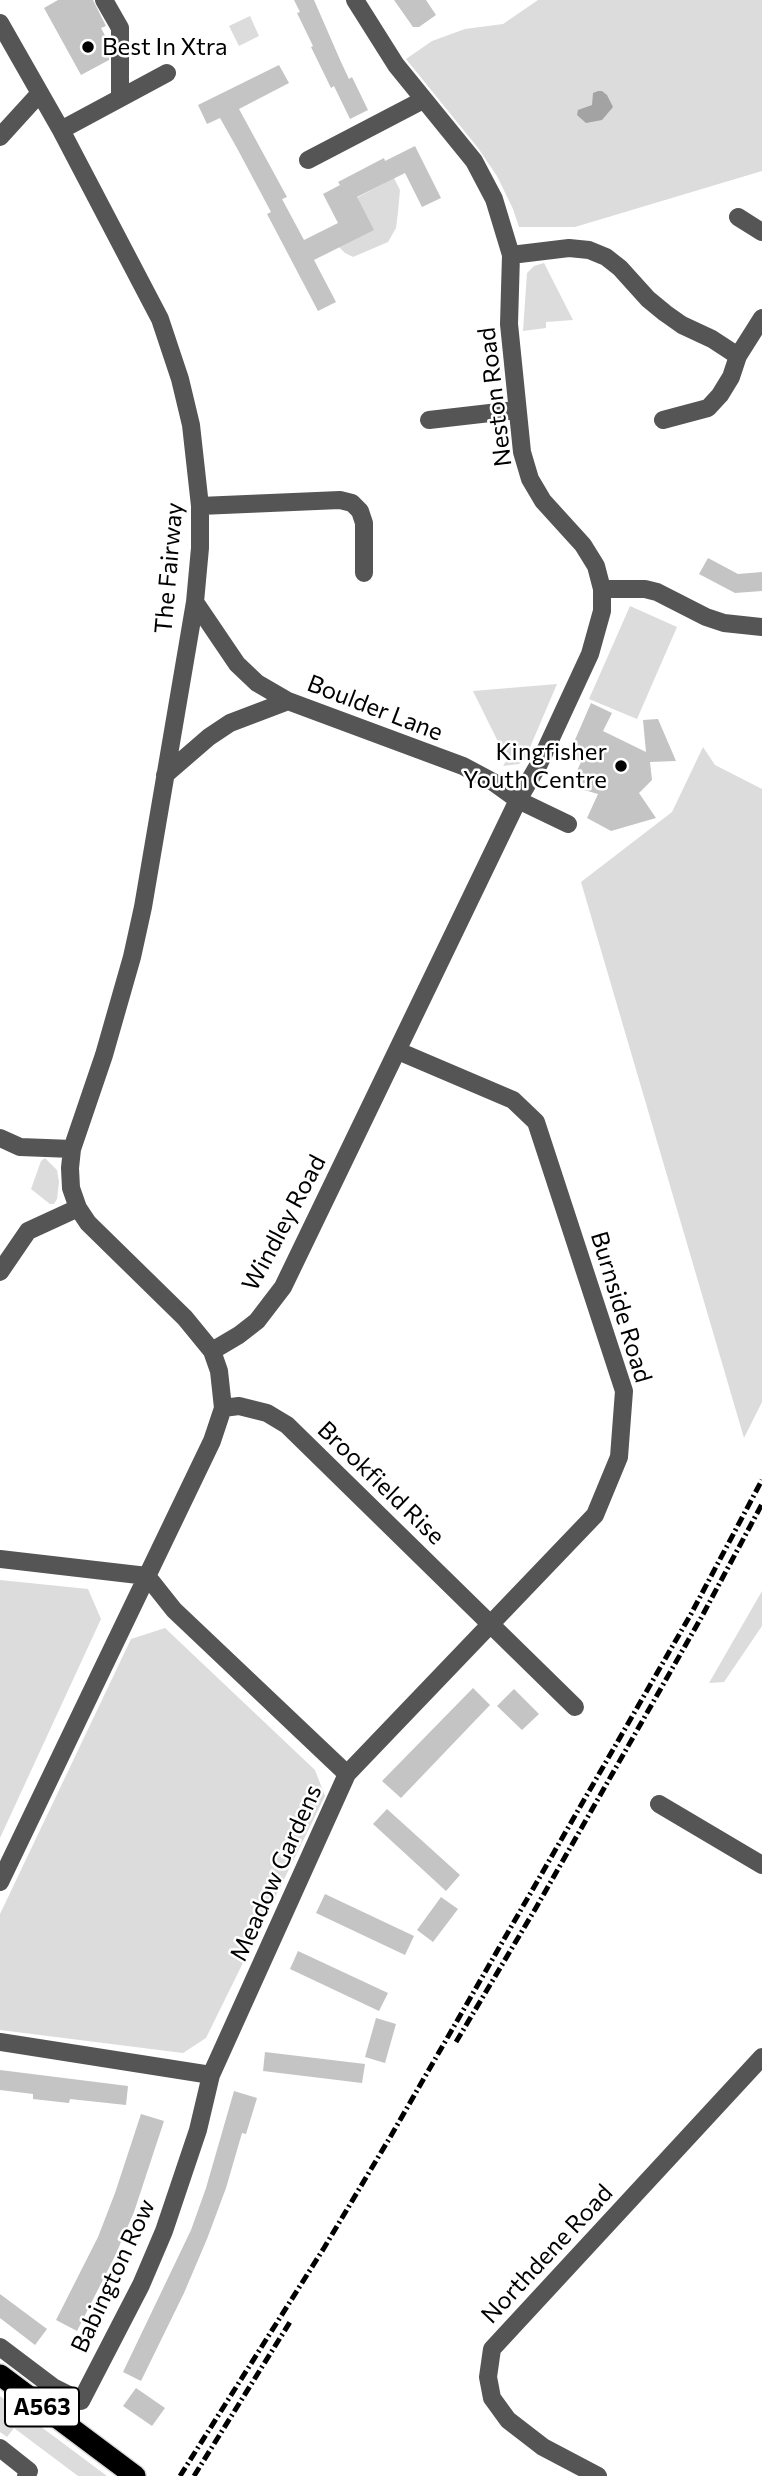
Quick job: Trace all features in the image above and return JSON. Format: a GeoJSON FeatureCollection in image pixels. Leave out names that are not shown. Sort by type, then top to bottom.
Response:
{"type":"FeatureCollection","features":[{"type":"Feature","properties":{"kind":"highway","name":"A563"},"geometry":{"type":"LineString","coordinates":[[0,2375],[135,2476]]}},
{"type":"Feature","properties":{"kind":"street"},"geometry":{"type":"LineString","coordinates":[[104,0],[120,29],[120,98]]}},
{"type":"Feature","properties":{"kind":"street","name":"Neston Road"},"geometry":{"type":"LineString","coordinates":[[355,0],[396,65],[474,161],[494,199],[511,255],[509,324],[522,452],[530,478],[544,501],[583,545],[596,566],[602,589],[601,611],[590,654],[539,764],[518,800]]}},
{"type":"Feature","properties":{"kind":"street","name":"The Fairway"},"geometry":{"type":"LineString","coordinates":[[0,23],[61,130],[160,319],[180,379],[191,425],[200,506],[200,548],[195,602],[132,957],[104,1055],[72,1149]]}},
{"type":"Feature","properties":{"kind":"street"},"geometry":{"type":"LineString","coordinates":[[61,130],[167,73]]}},
{"type":"Feature","properties":{"kind":"street"},"geometry":{"type":"LineString","coordinates":[[0,137],[40,93]]}},
{"type":"Feature","properties":{"kind":"street"},"geometry":{"type":"LineString","coordinates":[[308,160],[423,100]]}},
{"type":"Feature","properties":{"kind":"street"},"geometry":{"type":"LineString","coordinates":[[738,217],[762,232]]}},
{"type":"Feature","properties":{"kind":"street"},"geometry":{"type":"LineString","coordinates":[[511,255],[569,248],[589,250],[606,257],[664,313],[682,326],[712,339],[738,356]]}},
{"type":"Feature","properties":{"kind":"street"},"geometry":{"type":"LineString","coordinates":[[663,420],[708,408],[720,396],[731,377],[738,356],[762,318]]}},
{"type":"Feature","properties":{"kind":"street"},"geometry":{"type":"LineString","coordinates":[[429,419],[516,410]]}},
{"type":"Feature","properties":{"kind":"street"},"geometry":{"type":"LineString","coordinates":[[200,506],[340,500],[352,503],[360,511],[363,523],[364,573]]}},
{"type":"Feature","properties":{"kind":"street"},"geometry":{"type":"LineString","coordinates":[[602,589],[645,589],[724,623],[762,627]]}},
{"type":"Feature","properties":{"kind":"street","name":"Boulder Lane"},"geometry":{"type":"LineString","coordinates":[[195,602],[237,664],[257,683],[288,701],[463,766],[493,782],[518,800],[568,824]]}},
{"type":"Feature","properties":{"kind":"street","name":"Boulder Lane"},"geometry":{"type":"LineString","coordinates":[[165,775],[209,737],[230,723],[288,701]]}},
{"type":"Feature","properties":{"kind":"street","name":"Windley Road"},"geometry":{"type":"LineString","coordinates":[[212,1351],[257,1321],[283,1287],[518,800]]}},
{"type":"Feature","properties":{"kind":"street","name":"Burnside Road"},"geometry":{"type":"LineString","coordinates":[[347,1774],[595,1515],[619,1457],[624,1391],[536,1122],[513,1100],[398,1051]]}},
{"type":"Feature","properties":{"kind":"street"},"geometry":{"type":"LineString","coordinates":[[0,1138],[20,1147],[72,1149],[71,1188],[78,1208],[100,1237],[185,1318],[212,1351],[223,1389],[223,1408],[212,1441],[0,1882]]}},
{"type":"Feature","properties":{"kind":"street"},"geometry":{"type":"LineString","coordinates":[[0,1272],[28,1231],[78,1208]]}},
{"type":"Feature","properties":{"kind":"street","name":"Brookfield Rise"},"geometry":{"type":"LineString","coordinates":[[223,1408],[239,1406],[267,1413],[287,1425],[575,1707]]}},
{"type":"Feature","properties":{"kind":"street"},"geometry":{"type":"LineString","coordinates":[[0,1559],[147,1576]]}},
{"type":"Feature","properties":{"kind":"street","name":"Meadow Gardens"},"geometry":{"type":"LineString","coordinates":[[147,1576],[174,1611],[347,1774],[211,2075]]}},
{"type":"Feature","properties":{"kind":"street"},"geometry":{"type":"LineString","coordinates":[[659,1804],[762,1866]]}},
{"type":"Feature","properties":{"kind":"street"},"geometry":{"type":"LineString","coordinates":[[0,2042],[211,2075]]}},
{"type":"Feature","properties":{"kind":"street","name":"Northdene Road"},"geometry":{"type":"LineString","coordinates":[[598,2476],[543,2447],[508,2420],[492,2398],[488,2377],[492,2349],[762,2057]]}},
{"type":"Feature","properties":{"kind":"street","name":"Babington Row"},"geometry":{"type":"LineString","coordinates":[[0,2347],[53,2388],[81,2401],[141,2285],[164,2231],[195,2141],[211,2075]]}},
{"type":"Feature","properties":{"kind":"street"},"geometry":{"type":"LineString","coordinates":[[0,2448],[29,2471],[26,2476]]}},
{"type":"Feature","properties":{"kind":"shaded area"},"geometry":{"type":"Polygon","coordinates":[[[538,0],[762,0],[762,171],[575,227],[519,227],[497,176],[478,148],[406,59],[432,41],[465,29],[503,24],[538,0]]]}},
{"type":"Feature","properties":{"kind":"shaded area"},"geometry":{"type":"Polygon","coordinates":[[[250,16],[259,36],[239,46],[229,26],[250,16]]]}},
{"type":"Feature","properties":{"kind":"shaded area"},"geometry":{"type":"Polygon","coordinates":[[[598,91],[607,95],[613,107],[602,120],[586,123],[577,115],[578,110],[592,105],[593,93],[598,91]]]}},
{"type":"Feature","properties":{"kind":"shaded area"},"geometry":{"type":"Polygon","coordinates":[[[394,178],[400,190],[398,212],[396,228],[388,242],[353,257],[345,253],[339,247],[349,202],[394,178]]]}},
{"type":"Feature","properties":{"kind":"shaded area"},"geometry":{"type":"Polygon","coordinates":[[[544,263],[573,320],[546,322],[546,328],[523,331],[527,273],[534,266],[544,263]]]}},
{"type":"Feature","properties":{"kind":"shaded area"},"geometry":{"type":"Polygon","coordinates":[[[630,606],[677,627],[637,719],[589,699],[630,606]]]}},
{"type":"Feature","properties":{"kind":"shaded area"},"geometry":{"type":"Polygon","coordinates":[[[557,684],[525,759],[519,764],[503,766],[507,760],[473,691],[557,684]]]}},
{"type":"Feature","properties":{"kind":"shaded area"},"geometry":{"type":"Polygon","coordinates":[[[703,747],[715,765],[762,789],[762,1402],[744,1438],[581,882],[672,812],[703,747]]]}},
{"type":"Feature","properties":{"kind":"shaded area"},"geometry":{"type":"Polygon","coordinates":[[[45,1158],[57,1170],[59,1182],[54,1204],[50,1204],[31,1189],[41,1161],[45,1158]]]}},
{"type":"Feature","properties":{"kind":"shaded area"},"geometry":{"type":"Polygon","coordinates":[[[0,1580],[88,1589],[101,1619],[0,1838],[0,1580]]]}},
{"type":"Feature","properties":{"kind":"shaded area"},"geometry":{"type":"Polygon","coordinates":[[[762,1591],[762,1626],[724,1682],[709,1683],[762,1591]]]}},
{"type":"Feature","properties":{"kind":"shaded area"},"geometry":{"type":"Polygon","coordinates":[[[165,1628],[315,1770],[325,1796],[206,2038],[183,2053],[0,2030],[0,1914],[131,1639],[165,1628]]]}},
{"type":"Feature","properties":{"kind":"shaded area"},"geometry":{"type":"Polygon","coordinates":[[[0,2396],[107,2476],[78,2476],[14,2428],[7,2437],[0,2432],[0,2396]]]}},
{"type":"Feature","properties":{"kind":"building"},"geometry":{"type":"Polygon","coordinates":[[[58,0],[93,0],[106,26],[101,28],[109,43],[109,60],[81,75],[44,8],[58,0]]]}},
{"type":"Feature","properties":{"kind":"building"},"geometry":{"type":"Polygon","coordinates":[[[294,0],[314,0],[349,79],[352,77],[368,110],[350,119],[311,47],[313,46],[297,13],[300,12],[294,0]]]}},
{"type":"Feature","properties":{"kind":"building"},"geometry":{"type":"Polygon","coordinates":[[[394,0],[426,0],[436,15],[419,27],[413,27],[394,0]]]}},
{"type":"Feature","properties":{"kind":"building"},"geometry":{"type":"Polygon","coordinates":[[[279,65],[289,83],[239,109],[287,197],[282,199],[304,240],[338,223],[323,194],[340,185],[338,182],[384,158],[385,161],[415,146],[441,198],[422,207],[405,173],[357,197],[374,230],[314,260],[336,302],[318,311],[267,214],[271,212],[220,118],[207,124],[198,105],[279,65]]]}},
{"type":"Feature","properties":{"kind":"building"},"geometry":{"type":"Polygon","coordinates":[[[708,558],[738,574],[762,572],[762,591],[735,593],[699,574],[708,558]]]}},
{"type":"Feature","properties":{"kind":"building","name":"Kingfisher Youth Centre"},"geometry":{"type":"Polygon","coordinates":[[[591,703],[612,713],[603,731],[646,752],[643,720],[658,719],[676,761],[650,762],[652,780],[639,793],[656,818],[611,831],[587,818],[598,794],[570,786],[581,762],[568,756],[591,703]]]}},
{"type":"Feature","properties":{"kind":"building"},"geometry":{"type":"Polygon","coordinates":[[[473,1688],[490,1705],[401,1798],[382,1781],[473,1688]]]}},
{"type":"Feature","properties":{"kind":"building"},"geometry":{"type":"Polygon","coordinates":[[[514,1689],[539,1714],[522,1730],[497,1706],[514,1689]]]}},
{"type":"Feature","properties":{"kind":"building"},"geometry":{"type":"Polygon","coordinates":[[[387,1809],[460,1875],[446,1891],[373,1824],[387,1809]]]}},
{"type":"Feature","properties":{"kind":"building"},"geometry":{"type":"Polygon","coordinates":[[[325,1894],[414,1936],[405,1955],[316,1913],[325,1894]]]}},
{"type":"Feature","properties":{"kind":"building"},"geometry":{"type":"Polygon","coordinates":[[[441,1897],[458,1909],[433,1942],[417,1930],[441,1897]]]}},
{"type":"Feature","properties":{"kind":"building"},"geometry":{"type":"Polygon","coordinates":[[[298,1951],[388,1993],[379,2011],[290,1969],[298,1951]]]}},
{"type":"Feature","properties":{"kind":"building"},"geometry":{"type":"Polygon","coordinates":[[[376,2018],[396,2024],[385,2063],[365,2057],[376,2018]]]}},
{"type":"Feature","properties":{"kind":"building"},"geometry":{"type":"Polygon","coordinates":[[[265,2052],[365,2064],[362,2083],[263,2071],[265,2052]]]}},
{"type":"Feature","properties":{"kind":"building"},"geometry":{"type":"Polygon","coordinates":[[[0,2070],[128,2086],[126,2105],[70,2099],[69,2103],[33,2099],[33,2094],[0,2090],[0,2070]]]}},
{"type":"Feature","properties":{"kind":"building"},"geometry":{"type":"Polygon","coordinates":[[[234,2091],[257,2098],[246,2134],[242,2133],[207,2239],[141,2381],[123,2372],[191,2230],[234,2091]]]}},
{"type":"Feature","properties":{"kind":"building"},"geometry":{"type":"Polygon","coordinates":[[[141,2114],[164,2121],[134,2212],[77,2331],[56,2320],[98,2237],[141,2114]]]}},
{"type":"Feature","properties":{"kind":"building"},"geometry":{"type":"Polygon","coordinates":[[[0,2294],[47,2329],[35,2345],[0,2318],[0,2294]]]}},
{"type":"Feature","properties":{"kind":"building"},"geometry":{"type":"Polygon","coordinates":[[[136,2388],[165,2408],[152,2426],[123,2406],[136,2388]]]}},
{"type":"Feature","properties":{"kind":"railway"},"geometry":{"type":"LineString","coordinates":[[180,2476],[324,2248],[392,2134],[691,1614],[762,1480]]}},
{"type":"Feature","properties":{"kind":"railway"},"geometry":{"type":"LineString","coordinates":[[456,2042],[701,1618],[762,1504]]}},
{"type":"Feature","properties":{"kind":"railway"},"geometry":{"type":"LineString","coordinates":[[194,2476],[290,2322]]}},
{"type":"Feature","properties":{"kind":"place","name":"Best In Xtra"},"geometry":{"type":"Point","coordinates":[88,47]}},
{"type":"Feature","properties":{"kind":"place","name":"Kingfisher Youth Centre"},"geometry":{"type":"Point","coordinates":[621,766]}}]}
